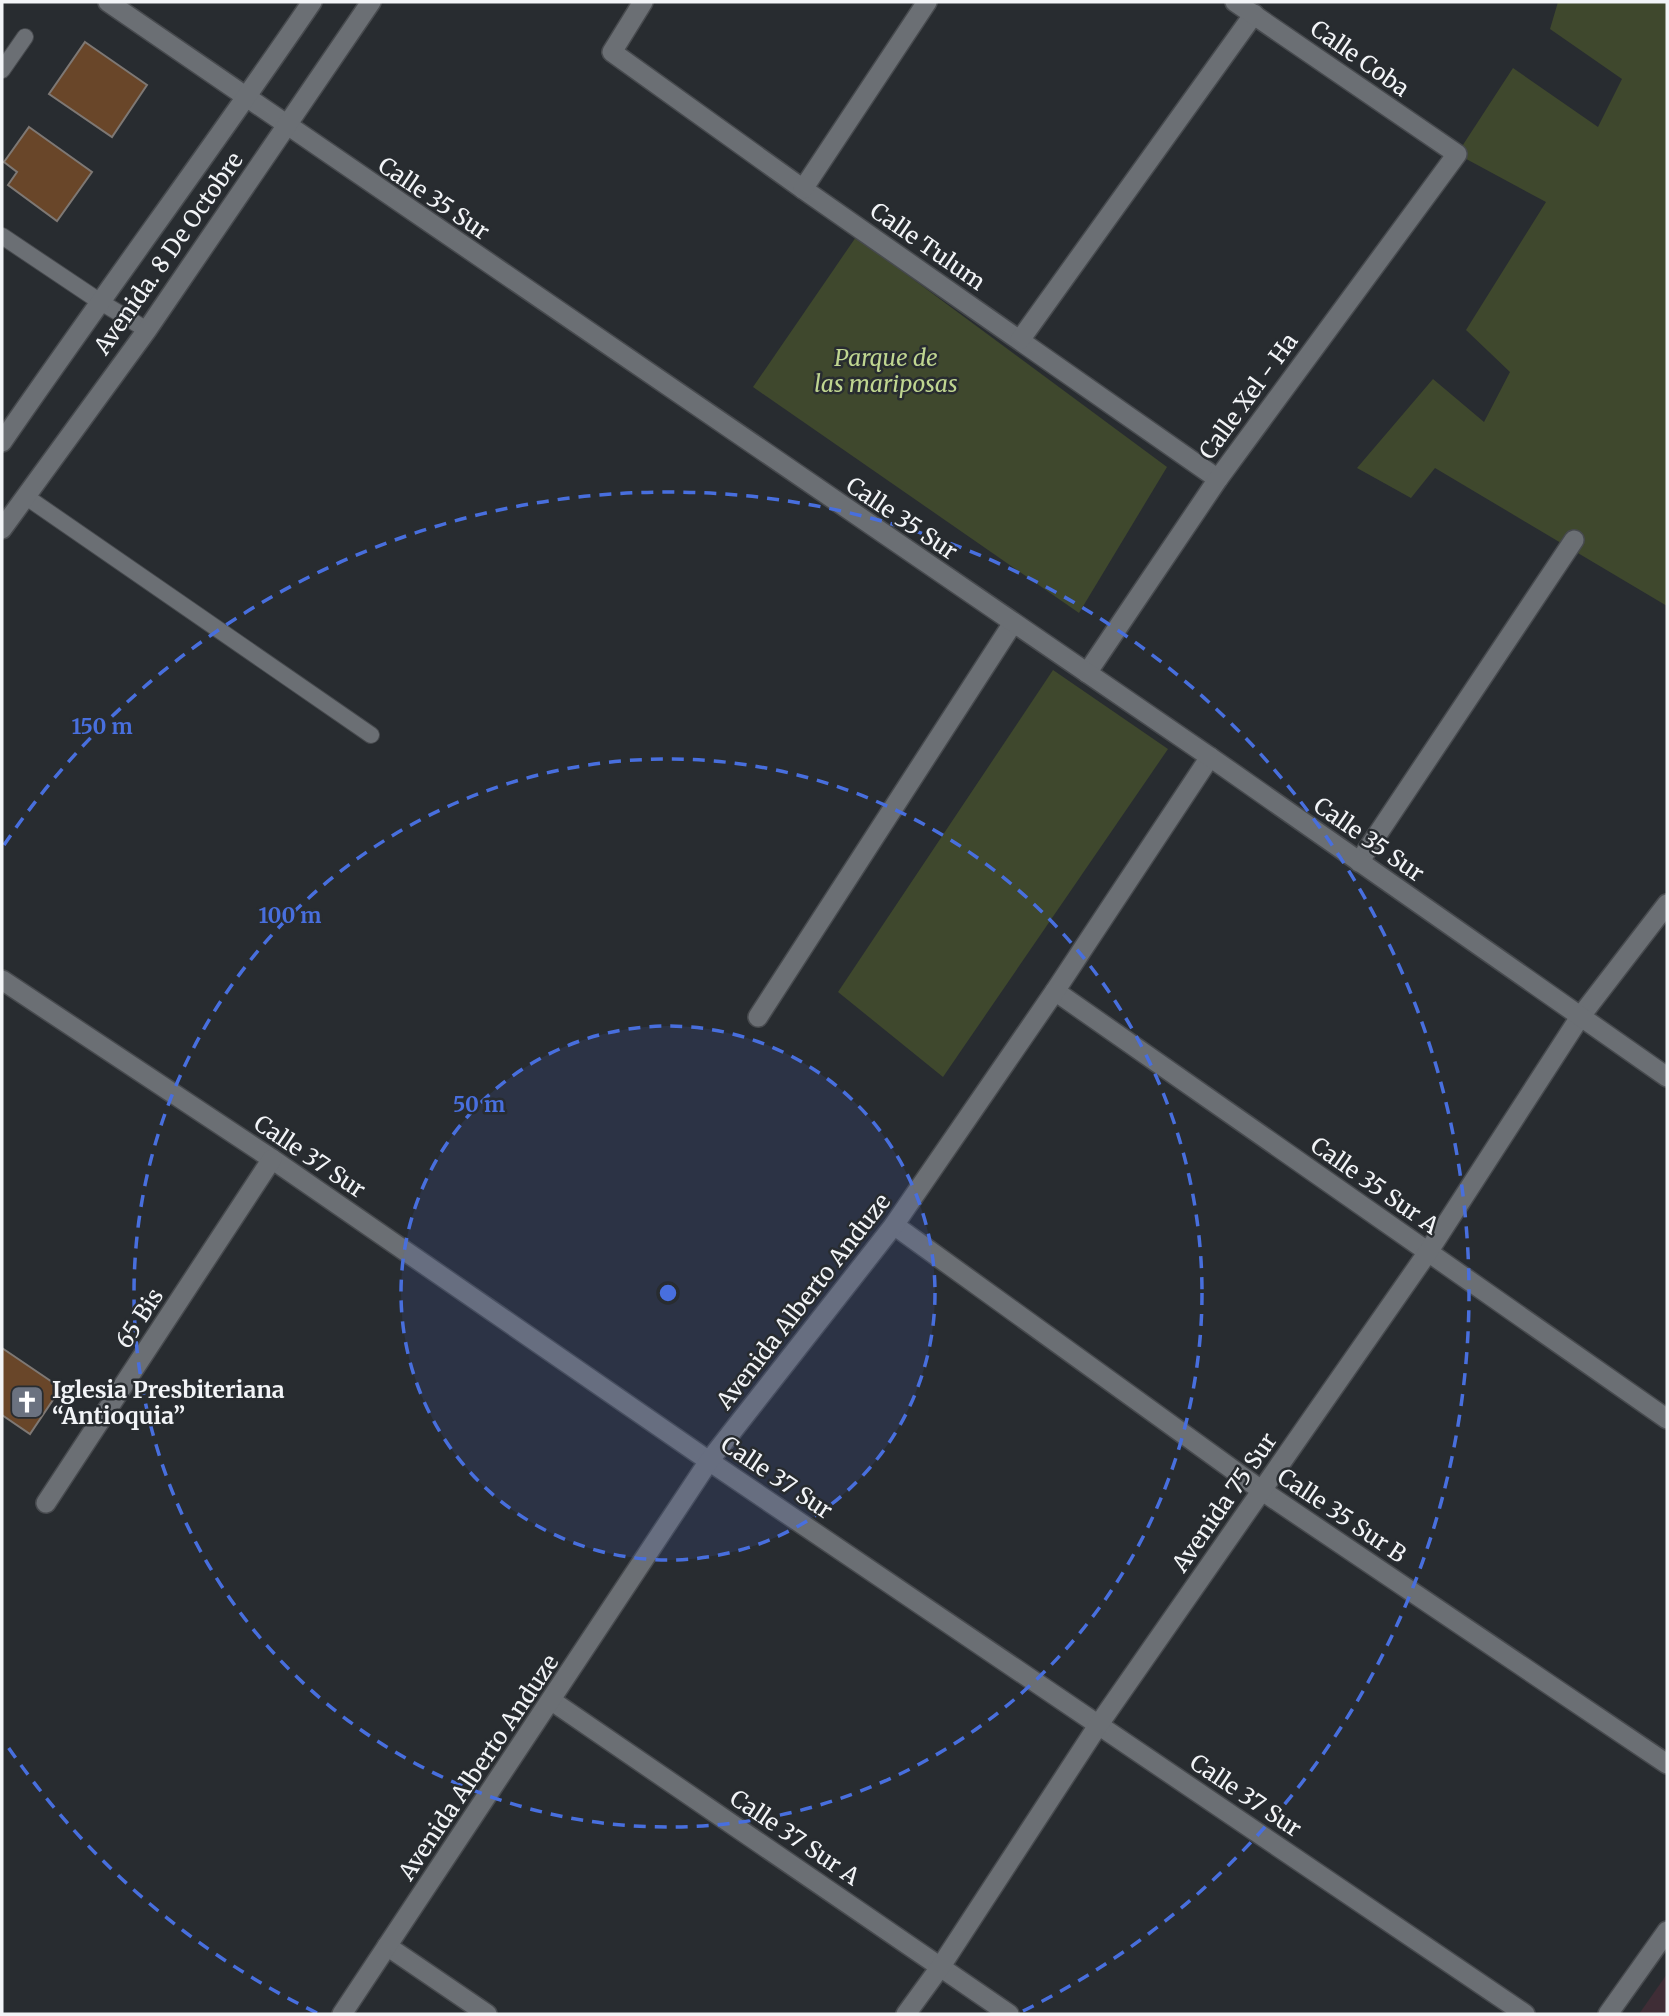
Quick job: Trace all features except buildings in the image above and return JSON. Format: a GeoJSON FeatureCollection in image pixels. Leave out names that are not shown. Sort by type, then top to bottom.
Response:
{"type":"FeatureCollection","features":[{"type":"Feature","properties":{"kind":"street","name":"Calle 35 Sur"},"geometry":{"type":"LineString","coordinates":[[108,2],[1210,757],[1667,1077]]}},
{"type":"Feature","properties":{"kind":"street","name":"Avenida. 8 De Octobre"},"geometry":{"type":"LineString","coordinates":[[2,442],[312,2]]}},
{"type":"Feature","properties":{"kind":"street","name":"Avenida. 8 De Octobre"},"geometry":{"type":"LineString","coordinates":[[2,529],[147,330],[371,2]]}},
{"type":"Feature","properties":{"kind":"street","name":"Calle Tulum"},"geometry":{"type":"LineString","coordinates":[[643,2],[611,51],[803,189],[1218,479]]}},
{"type":"Feature","properties":{"kind":"street"},"geometry":{"type":"LineString","coordinates":[[803,189],[928,2]]}},
{"type":"Feature","properties":{"kind":"street","name":"Calle Coba"},"geometry":{"type":"LineString","coordinates":[[1235,2],[1457,154]]}},
{"type":"Feature","properties":{"kind":"street"},"geometry":{"type":"LineString","coordinates":[[1020,340],[1254,14]]}},
{"type":"Feature","properties":{"kind":"street","name":"Calle Xel - Ha"},"geometry":{"type":"LineString","coordinates":[[1087,673],[1218,479],[1457,154]]}},
{"type":"Feature","properties":{"kind":"street"},"geometry":{"type":"LineString","coordinates":[[1359,862],[1574,540]]}},
{"type":"Feature","properties":{"kind":"street"},"geometry":{"type":"LineString","coordinates":[[758,1017],[1013,623]]}},
{"type":"Feature","properties":{"kind":"street","name":"Avenida Alberto Anduze"},"geometry":{"type":"LineString","coordinates":[[342,2014],[709,1461],[894,1225],[1055,991],[1210,757]]}},
{"type":"Feature","properties":{"kind":"street","name":"Avenida 75 Sur"},"geometry":{"type":"LineString","coordinates":[[906,2014],[941,1966],[1099,1724],[1428,1252],[1580,1017],[1667,904]]}},
{"type":"Feature","properties":{"kind":"street","name":"Calle 37 Sur"},"geometry":{"type":"LineString","coordinates":[[2,980],[272,1159],[709,1461],[1525,2014]]}},
{"type":"Feature","properties":{"kind":"street","name":"Calle 35 Sur A"},"geometry":{"type":"LineString","coordinates":[[1055,991],[1667,1419]]}},
{"type":"Feature","properties":{"kind":"street","name":"65 Bis"},"geometry":{"type":"LineString","coordinates":[[46,1503],[272,1159]]}},
{"type":"Feature","properties":{"kind":"street","name":"Calle 35 Sur B"},"geometry":{"type":"LineString","coordinates":[[894,1225],[1261,1490],[1667,1763]]}},
{"type":"Feature","properties":{"kind":"street","name":"Calle 37 Sur A"},"geometry":{"type":"LineString","coordinates":[[552,1701],[1009,2014]]}},
{"type":"Feature","properties":{"kind":"street"},"geometry":{"type":"LineString","coordinates":[[1608,2014],[1667,1931]]}},
{"type":"Feature","properties":{"kind":"street"},"geometry":{"type":"LineString","coordinates":[[387,1946],[487,2014]]}},
{"type":"Feature","properties":{"kind":"lane"},"geometry":{"type":"LineString","coordinates":[[2,70],[25,37]]}},
{"type":"Feature","properties":{"kind":"lane"},"geometry":{"type":"LineString","coordinates":[[2,236],[99,302],[147,330]]}},
{"type":"Feature","properties":{"kind":"lane"},"geometry":{"type":"LineString","coordinates":[[25,496],[371,735]]}},
{"type":"Feature","properties":{"kind":"shaded area"},"geometry":{"type":"Polygon","coordinates":[[[1667,1974],[1667,2014],[1639,2014],[1667,1974]]]}},
{"type":"Feature","properties":{"kind":"green space"},"geometry":{"type":"Polygon","coordinates":[[[1558,2],[1667,2],[1667,606],[1435,468],[1411,498],[1357,468],[1433,379],[1484,422],[1510,372],[1466,330],[1546,202],[1457,154],[1513,68],[1598,127],[1622,79],[1550,29],[1558,2]]]}},
{"type":"Feature","properties":{"kind":"green space","name":"Parque de las mariposas"},"geometry":{"type":"Polygon","coordinates":[[[856,237],[1167,467],[1079,613],[753,387],[856,237]]]}},
{"type":"Feature","properties":{"kind":"green space"},"geometry":{"type":"Polygon","coordinates":[[[1053,670],[1168,749],[943,1077],[838,992],[1053,670]]]}},
{"type":"Feature","properties":{"kind":"place","name":"Iglesia Presbiteriana “Antioquia”"},"geometry":{"type":"Point","coordinates":[27,1402]}}]}
